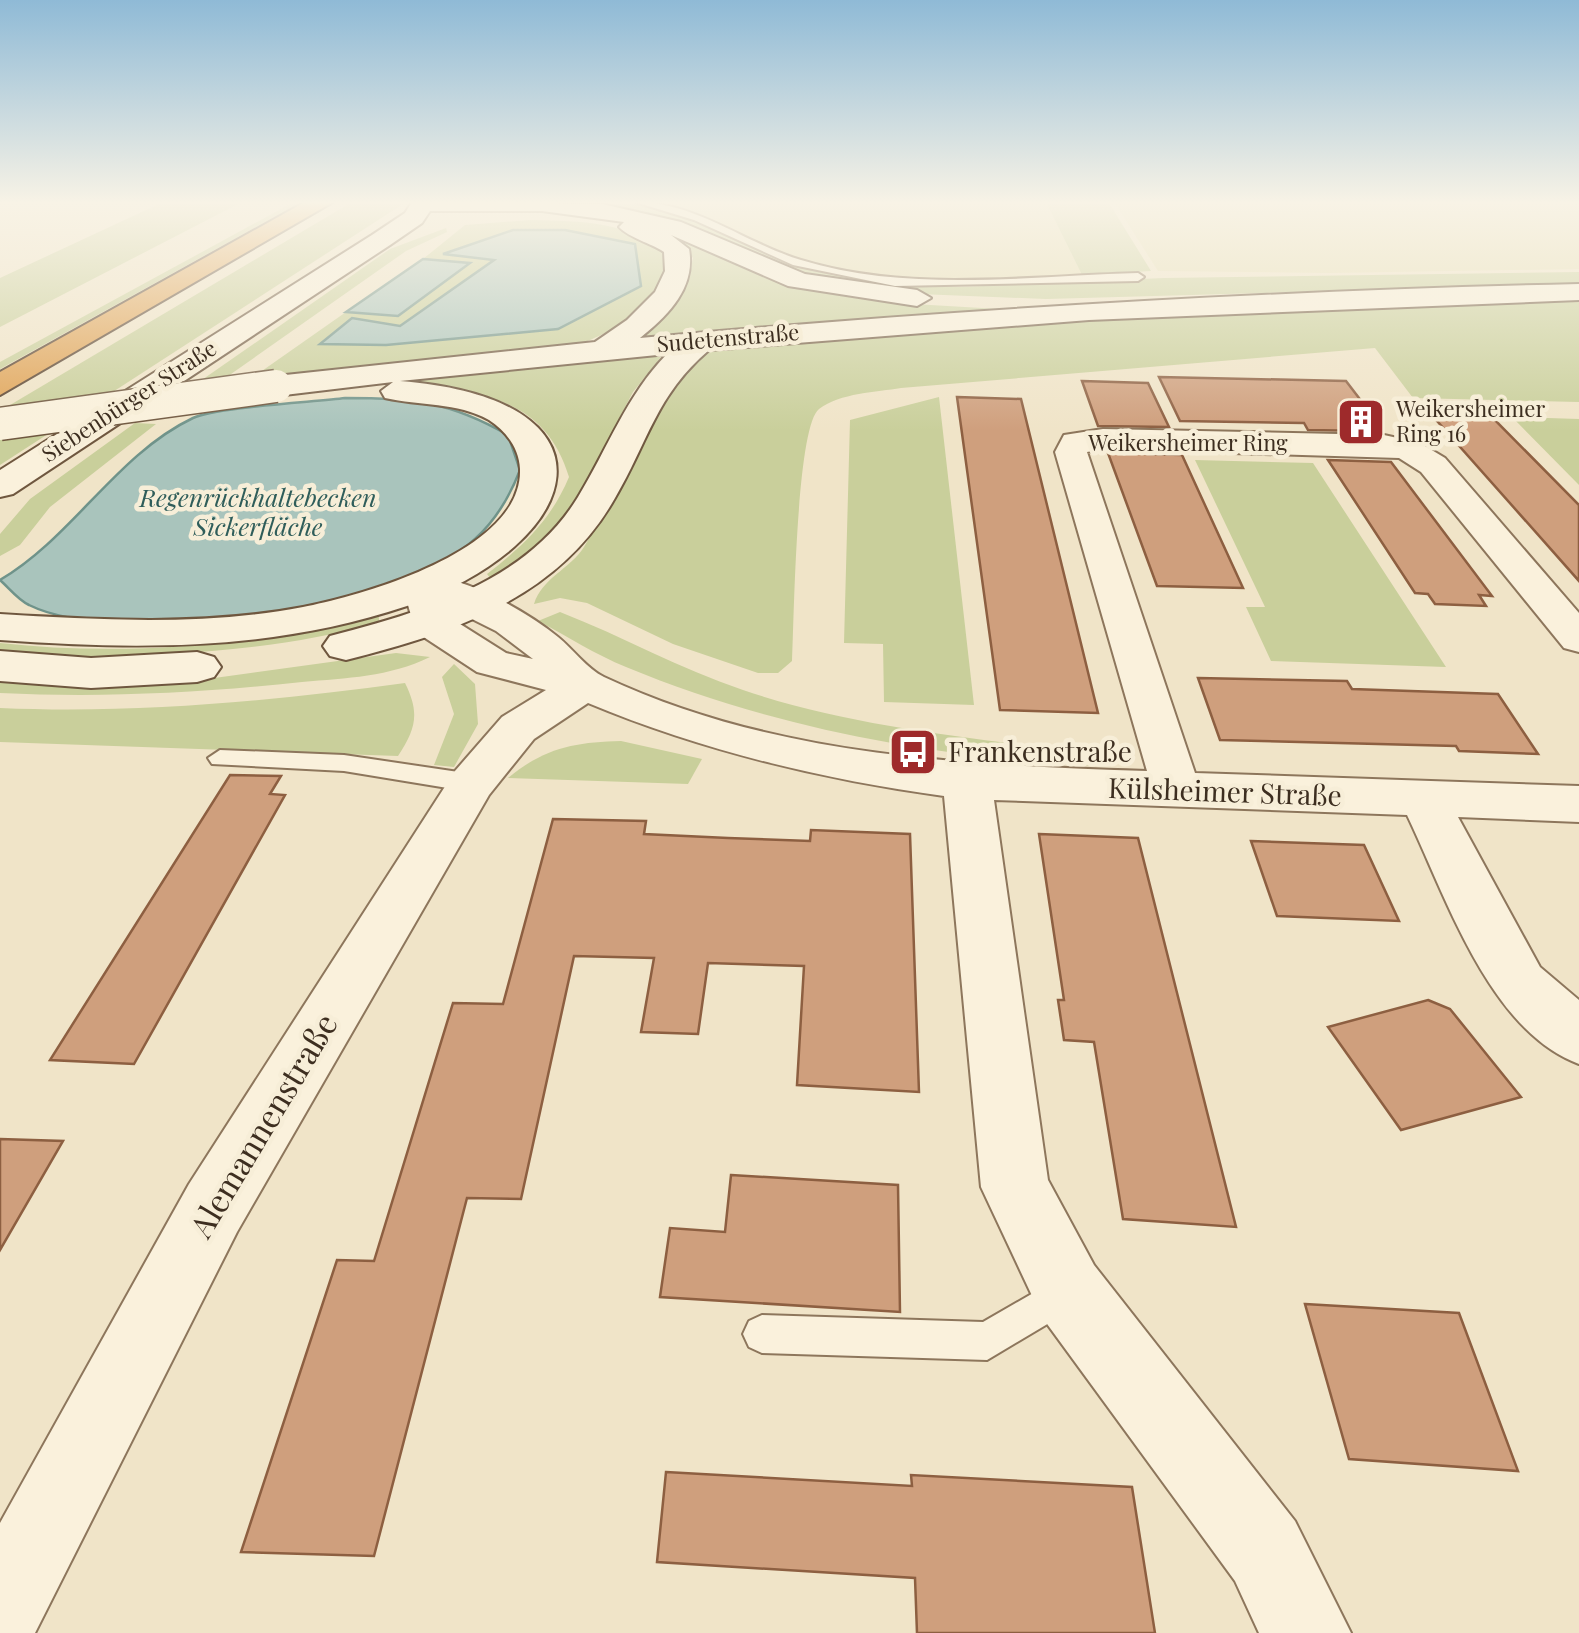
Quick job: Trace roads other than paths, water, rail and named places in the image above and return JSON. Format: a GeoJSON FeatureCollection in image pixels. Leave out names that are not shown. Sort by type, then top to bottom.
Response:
{"type":"FeatureCollection","features":[{"type":"Feature","properties":{"kind":"highway"},"geometry":{"type":"LineString","coordinates":[[0,385],[188,278]]}},
{"type":"Feature","properties":{"kind":"main road","name":"Siebenbürger Straße"},"geometry":{"type":"LineString","coordinates":[[309,283],[314,278]]}},
{"type":"Feature","properties":{"kind":"main road","name":"Siebenbürger Straße"},"geometry":{"type":"LineString","coordinates":[[5,488],[317,278]]}},
{"type":"Feature","properties":{"kind":"main road"},"geometry":{"type":"LineString","coordinates":[[605,350],[630,333],[658,304],[674,278]]}},
{"type":"Feature","properties":{"kind":"main road"},"geometry":{"type":"LineString","coordinates":[[800,278],[856,292],[1095,311]]}},
{"type":"Feature","properties":{"kind":"main road","name":"Sudetenstraße"},"geometry":{"type":"LineString","coordinates":[[0,424],[276,386],[702,340],[1095,311],[1579,292]]}},
{"type":"Feature","properties":{"kind":"main road"},"geometry":{"type":"LineString","coordinates":[[426,604],[479,602],[539,566],[580,523],[652,384],[702,340]]}},
{"type":"Feature","properties":{"kind":"main road"},"geometry":{"type":"LineString","coordinates":[[5,632],[91,673],[228,665],[333,649],[426,604],[522,519],[540,474],[533,439],[502,412],[452,396],[276,386]]}},
{"type":"Feature","properties":{"kind":"street","name":"Weikersheimer Ring"},"geometry":{"type":"LineString","coordinates":[[1177,790],[1071,452],[1075,442],[1103,439],[1365,444],[1410,450],[1433,465],[1579,639]]}},
{"type":"Feature","properties":{"kind":"street","name":"Külsheimer Straße"},"geometry":{"type":"LineString","coordinates":[[479,602],[537,637],[584,685]]}},
{"type":"Feature","properties":{"kind":"street","name":"Külsheimer Straße"},"geometry":{"type":"LineString","coordinates":[[426,604],[492,663],[584,685],[682,725],[784,754],[967,782],[1579,804]]}},
{"type":"Feature","properties":{"kind":"street","name":"Alemannenstraße"},"geometry":{"type":"LineString","coordinates":[[0,1610],[213,1208],[472,783],[518,728],[584,685]]}},
{"type":"Feature","properties":{"kind":"street"},"geometry":{"type":"LineString","coordinates":[[967,782],[1016,1187],[1068,1291],[1265,1551],[1306,1633]]}},
{"type":"Feature","properties":{"kind":"street"},"geometry":{"type":"LineString","coordinates":[[1423,798],[1519,984],[1579,1037]]}},
{"type":"Feature","properties":{"kind":"lane"},"geometry":{"type":"LineString","coordinates":[[876,278],[895,282],[1049,278]]}},
{"type":"Feature","properties":{"kind":"lane"},"geometry":{"type":"LineString","coordinates":[[220,758],[344,764],[472,783]]}},
{"type":"Feature","properties":{"kind":"lane"},"geometry":{"type":"LineString","coordinates":[[762,1334],[987,1341],[1068,1291]]}},
{"type":"Feature","properties":{"kind":"water"},"geometry":{"type":"Polygon","coordinates":[[[395,278],[449,278],[398,316],[346,312],[395,278]]]}},
{"type":"Feature","properties":{"kind":"water"},"geometry":{"type":"Polygon","coordinates":[[[468,278],[640,278],[641,286],[558,329],[386,345],[320,344],[352,318],[400,326],[468,278]]]}},
{"type":"Feature","properties":{"kind":"water","name":"Regenrückhaltebecken Sickerfläche"},"geometry":{"type":"Polygon","coordinates":[[[345,398],[390,399],[448,408],[508,435],[520,470],[502,507],[483,532],[438,563],[386,585],[258,615],[190,622],[127,623],[71,618],[29,605],[0,580],[50,542],[141,453],[193,418],[243,408],[345,398]]]}},
{"type":"Feature","properties":{"kind":"place","name":"Weikersheimer Ring 16"},"geometry":{"type":"Point","coordinates":[1361,422]}},
{"type":"Feature","properties":{"kind":"place","name":"Frankenstraße"},"geometry":{"type":"Point","coordinates":[913,752]}}]}
